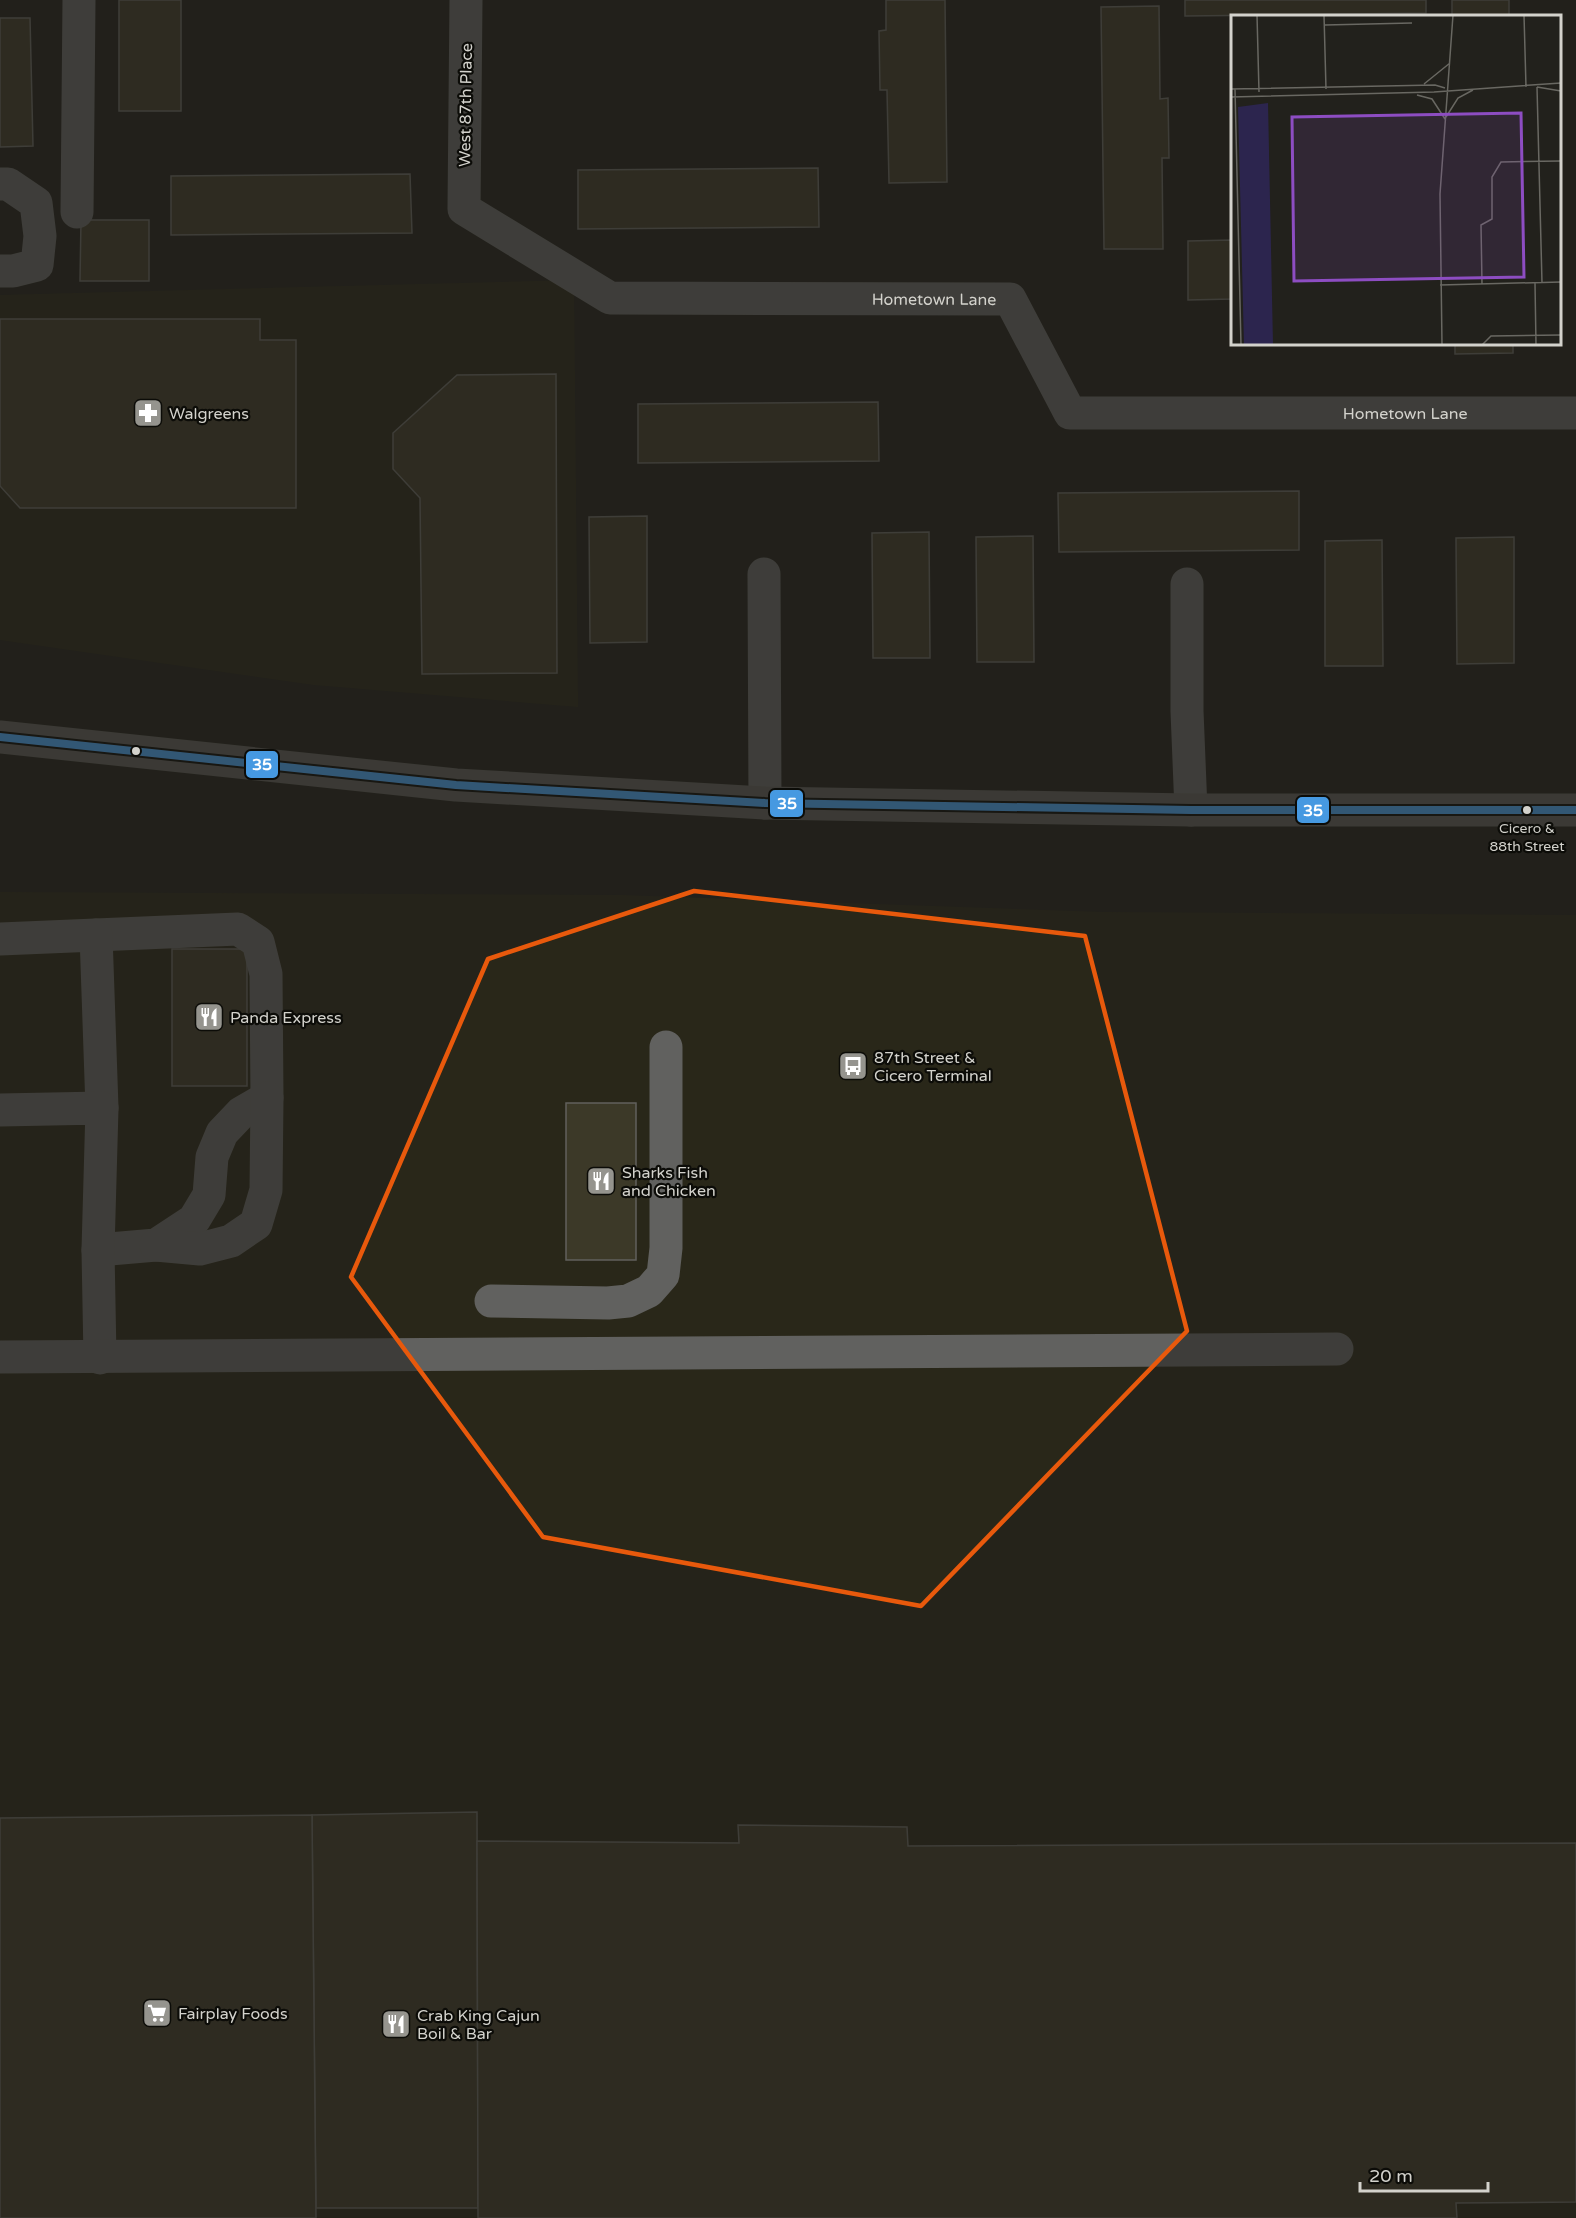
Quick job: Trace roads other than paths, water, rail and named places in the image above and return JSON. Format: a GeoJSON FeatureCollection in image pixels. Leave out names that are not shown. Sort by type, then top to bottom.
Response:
{"type":"FeatureCollection","features":[{"type":"Feature","properties":{"kind":"main road"},"geometry":{"type":"LineString","coordinates":[[0,716],[39,742]]}},
{"type":"Feature","properties":{"kind":"main road"},"geometry":{"type":"LineString","coordinates":[[0,737],[456,785],[765,803],[1191,810],[1576,810]]}},
{"type":"Feature","properties":{"kind":"main road"},"geometry":{"type":"LineString","coordinates":[[0,761],[39,742]]}},
{"type":"Feature","properties":{"kind":"street"},"geometry":{"type":"LineString","coordinates":[[76,212],[79,0]]}},
{"type":"Feature","properties":{"kind":"street","name":"West 87th Place"},"geometry":{"type":"LineString","coordinates":[[464,209],[466,0]]}},
{"type":"Feature","properties":{"kind":"street"},"geometry":{"type":"LineString","coordinates":[[0,184],[8,184],[36,203],[40,236],[37,265],[12,271],[0,271]]}},
{"type":"Feature","properties":{"kind":"street","name":"Hometown Lane"},"geometry":{"type":"LineString","coordinates":[[464,209],[610,298],[1011,299],[1070,412],[1576,413]]}},
{"type":"Feature","properties":{"kind":"street"},"geometry":{"type":"LineString","coordinates":[[764,574],[765,803]]}},
{"type":"Feature","properties":{"kind":"street"},"geometry":{"type":"LineString","coordinates":[[1187,584],[1187,711],[1191,810]]}},
{"type":"Feature","properties":{"kind":"street"},"geometry":{"type":"LineString","coordinates":[[0,939],[238,929],[258,942],[266,974],[267,1098],[266,1190],[256,1224],[231,1241],[200,1249],[156,1245],[98,1250]]}},
{"type":"Feature","properties":{"kind":"street"},"geometry":{"type":"LineString","coordinates":[[96,935],[102,1108],[98,1250],[100,1358]]}},
{"type":"Feature","properties":{"kind":"street"},"geometry":{"type":"LineString","coordinates":[[491,1301],[608,1304],[628,1301],[649,1292],[663,1275],[666,1248],[666,1047]]}},
{"type":"Feature","properties":{"kind":"street"},"geometry":{"type":"LineString","coordinates":[[156,1245],[194,1220],[209,1195],[212,1157],[222,1133],[241,1113],[267,1098]]}},
{"type":"Feature","properties":{"kind":"street"},"geometry":{"type":"LineString","coordinates":[[0,1110],[102,1108]]}},
{"type":"Feature","properties":{"kind":"street"},"geometry":{"type":"LineString","coordinates":[[0,1357],[1337,1349]]}},
{"type":"Feature","properties":{"kind":"place","name":"Walgreens"},"geometry":{"type":"Point","coordinates":[148,413]}},
{"type":"Feature","properties":{"kind":"place","name":"Cicero & 88th Street"},"geometry":{"type":"Point","coordinates":[1527,810]}},
{"type":"Feature","properties":{"kind":"place","name":"Panda Express"},"geometry":{"type":"Point","coordinates":[209,1017]}},
{"type":"Feature","properties":{"kind":"place","name":"87th Street & Cicero Terminal"},"geometry":{"type":"Point","coordinates":[853,1066]}},
{"type":"Feature","properties":{"kind":"place","name":"Sharks Fish and Chicken"},"geometry":{"type":"Point","coordinates":[601,1181]}},
{"type":"Feature","properties":{"kind":"place","name":"Fairplay Foods"},"geometry":{"type":"Point","coordinates":[157,2013]}},
{"type":"Feature","properties":{"kind":"place","name":"Crab King Cajun Boil & Bar"},"geometry":{"type":"Point","coordinates":[396,2024]}}]}
